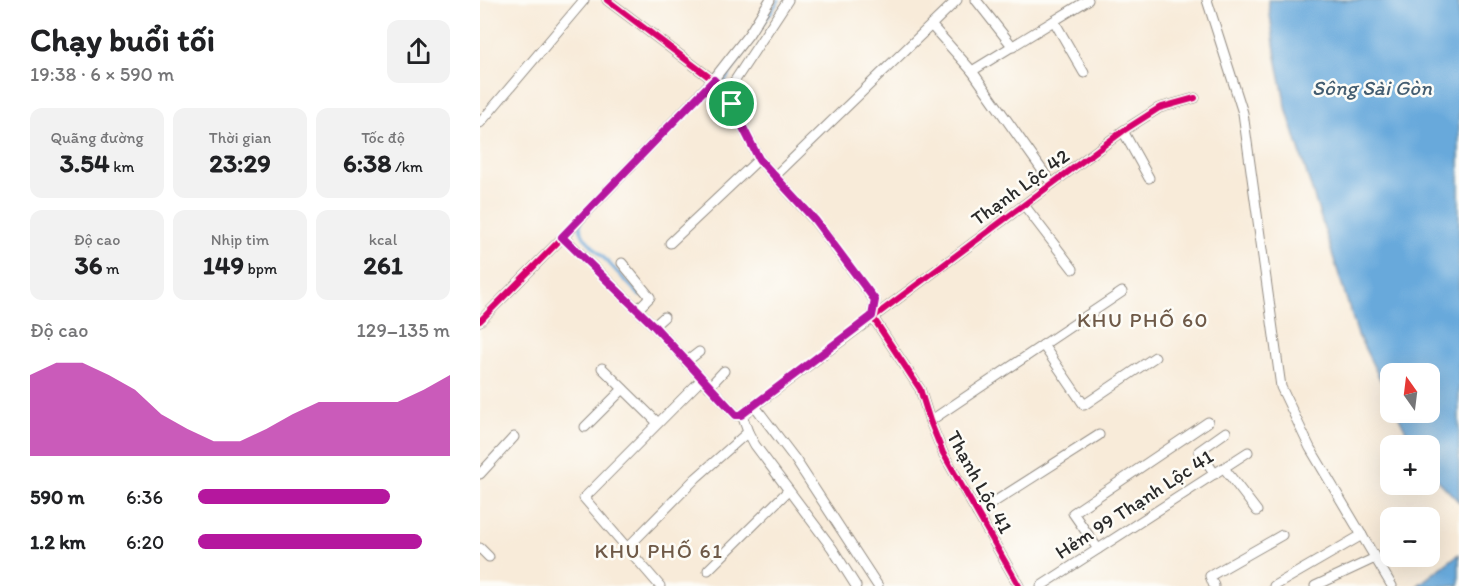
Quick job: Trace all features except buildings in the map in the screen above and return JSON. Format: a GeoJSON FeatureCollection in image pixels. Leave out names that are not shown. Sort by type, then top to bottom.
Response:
{"type":"FeatureCollection","features":[{"type":"Feature","properties":{"kind":"street"},"geometry":{"type":"LineString","coordinates":[[480,123],[584,0]]}},
{"type":"Feature","properties":{"kind":"street"},"geometry":{"type":"LineString","coordinates":[[607,0],[714,80]]}},
{"type":"Feature","properties":{"kind":"street"},"geometry":{"type":"LineString","coordinates":[[480,321],[714,80],[749,34],[770,0]]}},
{"type":"Feature","properties":{"kind":"street"},"geometry":{"type":"LineString","coordinates":[[726,94],[788,0]]}},
{"type":"Feature","properties":{"kind":"street"},"geometry":{"type":"LineString","coordinates":[[775,176],[957,0]]}},
{"type":"Feature","properties":{"kind":"street"},"geometry":{"type":"LineString","coordinates":[[976,0],[1013,47]]}},
{"type":"Feature","properties":{"kind":"street"},"geometry":{"type":"LineString","coordinates":[[972,71],[1088,0]]}},
{"type":"Feature","properties":{"kind":"street"},"geometry":{"type":"LineString","coordinates":[[1207,0],[1243,113],[1281,387],[1310,448],[1392,586]]}},
{"type":"Feature","properties":{"kind":"street"},"geometry":{"type":"LineString","coordinates":[[1053,21],[1084,74]]}},
{"type":"Feature","properties":{"kind":"street"},"geometry":{"type":"LineString","coordinates":[[931,25],[972,71],[1052,184]]}},
{"type":"Feature","properties":{"kind":"street","name":"Thạnh Lộc 41"},"geometry":{"type":"LineString","coordinates":[[714,80],[726,94],[759,159],[815,220],[875,300],[872,316],[920,389],[943,453],[1019,586]]}},
{"type":"Feature","properties":{"kind":"street","name":"Thạnh Lộc 42"},"geometry":{"type":"LineString","coordinates":[[741,415],[1123,131],[1159,108],[1195,98]]}},
{"type":"Feature","properties":{"kind":"street"},"geometry":{"type":"LineString","coordinates":[[1123,131],[1149,178]]}},
{"type":"Feature","properties":{"kind":"street"},"geometry":{"type":"LineString","coordinates":[[670,243],[759,159]]}},
{"type":"Feature","properties":{"kind":"street"},"geometry":{"type":"LineString","coordinates":[[1024,205],[1073,269]]}},
{"type":"Feature","properties":{"kind":"street"},"geometry":{"type":"LineString","coordinates":[[562,237],[638,309],[736,415],[741,415],[748,432],[832,548],[856,586]]}},
{"type":"Feature","properties":{"kind":"street"},"geometry":{"type":"LineString","coordinates":[[622,262],[650,297],[638,309]]}},
{"type":"Feature","properties":{"kind":"street"},"geometry":{"type":"LineString","coordinates":[[930,421],[1122,292]]}},
{"type":"Feature","properties":{"kind":"street"},"geometry":{"type":"LineString","coordinates":[[654,326],[664,317]]}},
{"type":"Feature","properties":{"kind":"street"},"geometry":{"type":"LineString","coordinates":[[1043,345],[1084,405],[1155,357]]}},
{"type":"Feature","properties":{"kind":"street"},"geometry":{"type":"LineString","coordinates":[[687,362],[699,352]]}},
{"type":"Feature","properties":{"kind":"street"},"geometry":{"type":"LineString","coordinates":[[602,368],[658,423]]}},
{"type":"Feature","properties":{"kind":"street"},"geometry":{"type":"LineString","coordinates":[[709,387],[724,371]]}},
{"type":"Feature","properties":{"kind":"street"},"geometry":{"type":"LineString","coordinates":[[660,586],[584,498],[702,379]]}},
{"type":"Feature","properties":{"kind":"street"},"geometry":{"type":"LineString","coordinates":[[585,427],[622,389]]}},
{"type":"Feature","properties":{"kind":"street"},"geometry":{"type":"LineString","coordinates":[[754,405],[795,459],[878,586]]}},
{"type":"Feature","properties":{"kind":"street"},"geometry":{"type":"LineString","coordinates":[[1098,549],[1073,513],[1208,422]]}},
{"type":"Feature","properties":{"kind":"street"},"geometry":{"type":"LineString","coordinates":[[628,548],[696,478],[748,432]]}},
{"type":"Feature","properties":{"kind":"street"},"geometry":{"type":"LineString","coordinates":[[1215,474],[1199,451],[1226,432]]}},
{"type":"Feature","properties":{"kind":"street"},"geometry":{"type":"LineString","coordinates":[[977,513],[1099,435]]}},
{"type":"Feature","properties":{"kind":"street"},"geometry":{"type":"LineString","coordinates":[[480,474],[514,437]]}},
{"type":"Feature","properties":{"kind":"street","name":"Hẻm 99 Thạnh Lộc 41"},"geometry":{"type":"LineString","coordinates":[[1041,586],[1248,453]]}},
{"type":"Feature","properties":{"kind":"street"},"geometry":{"type":"LineString","coordinates":[[1224,468],[1257,511]]}},
{"type":"Feature","properties":{"kind":"street"},"geometry":{"type":"LineString","coordinates":[[708,570],[789,490]]}},
{"type":"Feature","properties":{"kind":"street"},"geometry":{"type":"LineString","coordinates":[[1214,586],[1210,576],[1282,535]]}},
{"type":"Feature","properties":{"kind":"street"},"geometry":{"type":"LineString","coordinates":[[1274,586],[1362,535]]}},
{"type":"Feature","properties":{"kind":"street"},"geometry":{"type":"LineString","coordinates":[[480,548],[489,557]]}},
{"type":"Feature","properties":{"kind":"street"},"geometry":{"type":"LineString","coordinates":[[1315,586],[1376,558]]}},
{"type":"Feature","properties":{"kind":"water","name":"Sông Sài Gòn"},"geometry":{"type":"Polygon","coordinates":[[[1268,0],[1459,0],[1459,502],[1440,482],[1440,435],[1408,435],[1402,423],[1440,423],[1440,363],[1380,363],[1380,379],[1358,335],[1287,111],[1268,0]]]}},
{"type":"Feature","properties":{"kind":"water"},"geometry":{"type":"Polygon","coordinates":[[[1459,554],[1459,586],[1417,586],[1459,554]]]}},
{"type":"Feature","properties":{"kind":"waterway"},"geometry":{"type":"LineString","coordinates":[[657,145],[693,108],[724,82],[779,0]]}},
{"type":"Feature","properties":{"kind":"waterway"},"geometry":{"type":"LineString","coordinates":[[581,222],[580,227],[584,237],[640,296]]}},
{"type":"Feature","properties":{"kind":"cycle path"},"geometry":{"type":"LineString","coordinates":[[607,0],[713,80],[726,94],[759,159],[815,221],[875,301],[872,316],[920,389],[943,453],[1019,586]]}},
{"type":"Feature","properties":{"kind":"cycle path"},"geometry":{"type":"LineString","coordinates":[[480,321],[563,237],[654,326],[736,415],[742,415],[1123,131],[1159,108],[1195,98]]}},
{"type":"Feature","properties":{"kind":"district","name":"KHU PHỐ 60"},"geometry":{"type":"Point","coordinates":[1143,319]}},
{"type":"Feature","properties":{"kind":"district","name":"KHU PHỐ 61"},"geometry":{"type":"Point","coordinates":[659,550]}},
{"type":"Feature","properties":{"kind":"route"},"geometry":{"type":"LineString","coordinates":[[714,80],[732,104],[759,159],[815,220],[875,300],[872,316],[741,415],[736,415],[654,326],[562,237],[714,80]]}}]}
